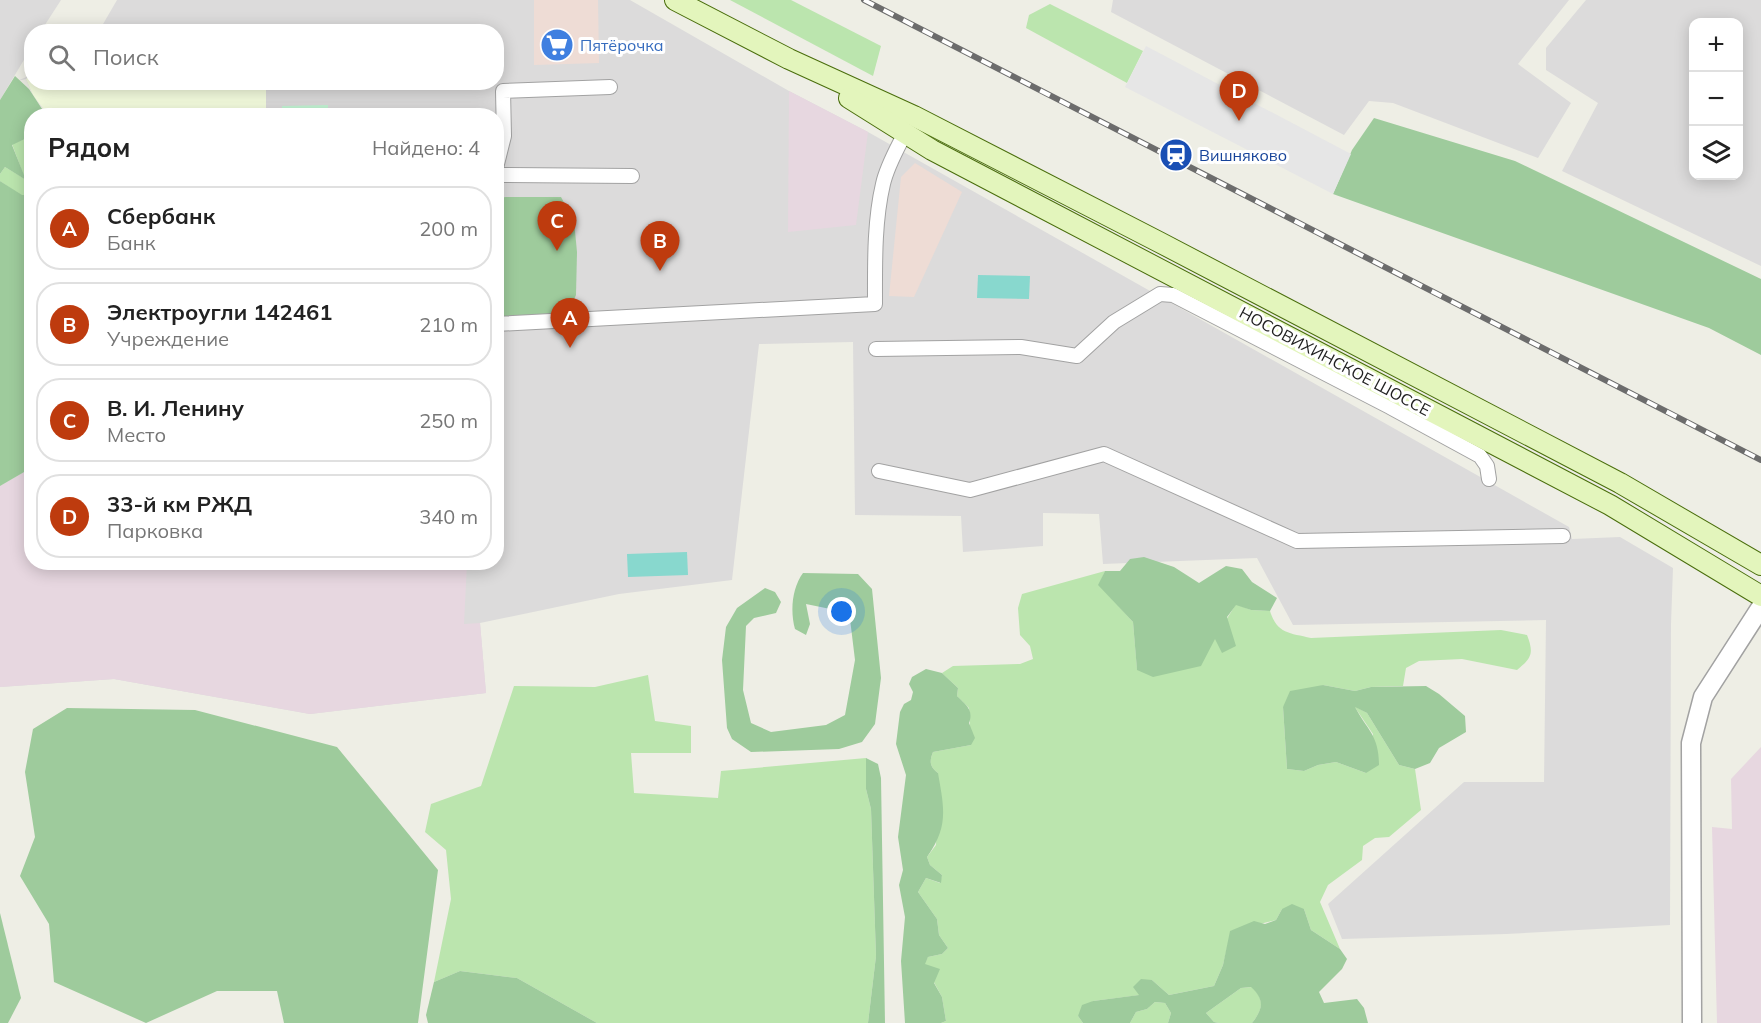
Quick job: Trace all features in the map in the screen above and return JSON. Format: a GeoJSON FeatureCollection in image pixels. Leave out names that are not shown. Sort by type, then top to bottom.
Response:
{"type":"FeatureCollection","features":[{"type":"Feature","properties":{"kind":"main road","name":"НОСОВИХИНСКОЕ ШОССЕ"},"geometry":{"type":"LineString","coordinates":[[675,0],[909,124],[1620,483],[1761,565]]}},
{"type":"Feature","properties":{"kind":"main road","name":"НОСОВИХИНСКОЕ ШОССЕ"},"geometry":{"type":"LineString","coordinates":[[909,124],[932,150],[1610,505],[1761,596]]}},
{"type":"Feature","properties":{"kind":"street"},"geometry":{"type":"LineString","coordinates":[[503,108],[503,91],[610,87]]}},
{"type":"Feature","properties":{"kind":"street"},"geometry":{"type":"LineString","coordinates":[[504,324],[875,304],[877,243],[883,184],[887,170],[909,124]]}},
{"type":"Feature","properties":{"kind":"street"},"geometry":{"type":"LineString","coordinates":[[504,175],[632,176]]}},
{"type":"Feature","properties":{"kind":"street"},"geometry":{"type":"LineString","coordinates":[[876,349],[1021,347],[1077,356],[1114,322],[1160,294],[1173,296],[1480,456],[1487,466],[1490,479]]}},
{"type":"Feature","properties":{"kind":"street"},"geometry":{"type":"LineString","coordinates":[[879,471],[970,490],[1104,454],[1297,541],[1563,536]]}},
{"type":"Feature","properties":{"kind":"street"},"geometry":{"type":"LineString","coordinates":[[1692,1023],[1691,743],[1703,697],[1761,607]]}},
{"type":"Feature","properties":{"kind":"shaded area"},"geometry":{"type":"Polygon","coordinates":[[[0,0],[61,0],[46,24],[24,24],[24,60],[0,100],[0,0]]]}},
{"type":"Feature","properties":{"kind":"shaded area"},"geometry":{"type":"Polygon","coordinates":[[[117,0],[630,0],[1569,527],[1572,539],[1620,537],[1673,568],[1670,925],[1506,934],[1342,939],[1328,904],[1464,782],[1544,782],[1546,620],[1293,625],[1257,558],[1103,564],[1099,514],[1043,513],[1043,546],[963,552],[961,516],[855,515],[853,342],[759,344],[732,580],[619,594],[480,623],[486,693],[310,714],[114,679],[0,687],[0,486],[24,472],[24,570],[504,570],[504,108],[43,108],[31,90],[504,90],[504,24],[103,24],[117,0]]]}},
{"type":"Feature","properties":{"kind":"shaded area"},"geometry":{"type":"Polygon","coordinates":[[[534,0],[598,0],[599,63],[534,65],[534,0]]]}},
{"type":"Feature","properties":{"kind":"shaded area"},"geometry":{"type":"Polygon","coordinates":[[[1113,0],[1569,0],[1518,64],[1571,103],[1538,158],[1393,103],[1369,101],[1344,135],[1111,12],[1113,0]]]}},
{"type":"Feature","properties":{"kind":"shaded area"},"geometry":{"type":"Polygon","coordinates":[[[1586,0],[1761,0],[1761,266],[1562,171],[1598,103],[1546,70],[1546,48],[1586,0]]]}},
{"type":"Feature","properties":{"kind":"shaded area"},"geometry":{"type":"Polygon","coordinates":[[[1146,46],[1351,154],[1333,194],[1125,87],[1146,46]]]}},
{"type":"Feature","properties":{"kind":"shaded area"},"geometry":{"type":"Polygon","coordinates":[[[31,90],[266,90],[266,108],[43,108],[31,90]]]}},
{"type":"Feature","properties":{"kind":"shaded area"},"geometry":{"type":"Polygon","coordinates":[[[789,91],[868,132],[856,225],[788,232],[789,91]]]}},
{"type":"Feature","properties":{"kind":"shaded area"},"geometry":{"type":"Polygon","coordinates":[[[328,105],[328,108],[282,108],[282,106],[328,105]]]}},
{"type":"Feature","properties":{"kind":"shaded area"},"geometry":{"type":"Polygon","coordinates":[[[915,163],[962,192],[914,297],[889,296],[901,177],[915,163]]]}},
{"type":"Feature","properties":{"kind":"shaded area"},"geometry":{"type":"Polygon","coordinates":[[[978,275],[1030,276],[1029,299],[977,298],[978,275]]]}},
{"type":"Feature","properties":{"kind":"shaded area"},"geometry":{"type":"Polygon","coordinates":[[[24,472],[24,570],[467,570],[464,624],[480,623],[486,693],[310,714],[114,679],[0,687],[0,486],[24,472]]]}},
{"type":"Feature","properties":{"kind":"shaded area"},"geometry":{"type":"Polygon","coordinates":[[[687,552],[688,575],[628,577],[627,554],[687,552]]]}},
{"type":"Feature","properties":{"kind":"shaded area"},"geometry":{"type":"Polygon","coordinates":[[[1761,747],[1761,1023],[1717,1023],[1712,827],[1732,829],[1731,779],[1761,747]]]}},
{"type":"Feature","properties":{"kind":"green space"},"geometry":{"type":"Polygon","coordinates":[[[730,0],[791,0],[881,46],[873,76],[730,0]]]}},
{"type":"Feature","properties":{"kind":"green space"},"geometry":{"type":"Polygon","coordinates":[[[1050,4],[1143,51],[1127,83],[1026,28],[1029,15],[1050,4]]]}},
{"type":"Feature","properties":{"kind":"green space"},"geometry":{"type":"Polygon","coordinates":[[[15,76],[24,84],[24,90],[30,90],[41,108],[24,108],[24,139],[12,145],[24,179],[5,167],[0,174],[0,100],[15,76]]]}},
{"type":"Feature","properties":{"kind":"green space"},"geometry":{"type":"Polygon","coordinates":[[[1374,118],[1515,161],[1761,279],[1761,355],[1709,328],[1333,194],[1352,150],[1374,118]]]}},
{"type":"Feature","properties":{"kind":"green space"},"geometry":{"type":"Polygon","coordinates":[[[24,139],[24,176],[12,144],[24,139]]]}},
{"type":"Feature","properties":{"kind":"green space"},"geometry":{"type":"Polygon","coordinates":[[[5,167],[24,178],[24,196],[0,181],[0,174],[5,167]]]}},
{"type":"Feature","properties":{"kind":"green space"},"geometry":{"type":"Polygon","coordinates":[[[0,181],[24,195],[24,472],[0,486],[0,181]]]}},
{"type":"Feature","properties":{"kind":"green space"},"geometry":{"type":"Polygon","coordinates":[[[504,197],[561,197],[574,221],[577,252],[576,295],[566,317],[504,320],[504,197]]]}},
{"type":"Feature","properties":{"kind":"green space"},"geometry":{"type":"Polygon","coordinates":[[[1144,557],[1174,567],[1199,583],[1226,566],[1242,569],[1252,582],[1277,598],[1270,611],[1251,610],[1236,605],[1227,617],[1236,646],[1222,653],[1215,639],[1201,666],[1153,677],[1137,670],[1133,622],[1098,585],[1105,571],[1120,571],[1130,559],[1144,557]]]}},
{"type":"Feature","properties":{"kind":"green space"},"geometry":{"type":"Polygon","coordinates":[[[1105,571],[1099,585],[1133,622],[1137,669],[1215,638],[1236,604],[1251,610],[1270,611],[1276,624],[1285,631],[1311,638],[1501,630],[1527,635],[1531,651],[1529,658],[1517,670],[1462,659],[1419,661],[1406,668],[1403,686],[1371,687],[1355,691],[1323,685],[1283,707],[1287,769],[1304,771],[1318,765],[1336,762],[1366,773],[1373,734],[1354,706],[1367,713],[1399,765],[1415,769],[1421,810],[1389,837],[1375,838],[1363,846],[1362,860],[1328,885],[1320,902],[1340,949],[1311,930],[1304,909],[1282,909],[1276,920],[1231,931],[1223,965],[1214,986],[1169,995],[1152,980],[1140,995],[1093,1001],[1078,1016],[1083,1023],[941,1023],[946,1021],[942,997],[924,964],[928,957],[942,954],[948,948],[939,935],[937,919],[918,892],[926,878],[940,883],[942,875],[930,865],[927,857],[936,845],[938,773],[933,769],[931,759],[933,752],[971,745],[969,708],[957,696],[958,688],[942,673],[953,666],[1020,664],[1033,659],[1030,646],[1020,635],[1018,608],[1022,594],[1105,571]]]}},
{"type":"Feature","properties":{"kind":"green space"},"geometry":{"type":"Polygon","coordinates":[[[803,573],[858,574],[872,589],[881,678],[875,724],[862,742],[839,749],[751,752],[732,739],[727,728],[722,660],[726,627],[737,608],[765,588],[775,592],[781,602],[776,613],[754,618],[746,626],[743,690],[751,723],[771,732],[826,725],[845,715],[855,660],[850,619],[840,611],[806,604],[810,624],[806,635],[795,629],[793,600],[796,586],[803,573]]]}},
{"type":"Feature","properties":{"kind":"green space"},"geometry":{"type":"Polygon","coordinates":[[[926,669],[942,673],[958,688],[957,696],[970,711],[969,723],[975,738],[971,745],[933,752],[931,759],[933,769],[938,773],[943,816],[939,836],[927,857],[930,865],[942,875],[941,883],[926,878],[918,892],[937,919],[939,935],[948,948],[942,954],[928,957],[925,964],[940,969],[934,983],[942,997],[946,1021],[905,1023],[901,961],[905,917],[899,885],[903,870],[898,837],[906,775],[896,744],[900,712],[904,704],[911,700],[913,692],[909,684],[912,677],[926,669]]]}},
{"type":"Feature","properties":{"kind":"green space"},"geometry":{"type":"Polygon","coordinates":[[[648,675],[655,721],[691,726],[691,753],[631,753],[634,793],[718,798],[721,771],[866,758],[866,789],[871,809],[876,956],[868,1023],[597,1023],[517,978],[460,971],[434,982],[451,899],[446,850],[425,832],[431,804],[481,786],[514,686],[595,687],[648,675]]]}},
{"type":"Feature","properties":{"kind":"green space"},"geometry":{"type":"Polygon","coordinates":[[[1323,685],[1355,691],[1371,687],[1426,686],[1465,716],[1466,732],[1439,748],[1430,763],[1415,769],[1399,765],[1367,713],[1355,707],[1375,740],[1379,765],[1366,773],[1336,762],[1318,765],[1304,771],[1287,769],[1283,707],[1290,691],[1323,685]]]}},
{"type":"Feature","properties":{"kind":"green space"},"geometry":{"type":"Polygon","coordinates":[[[67,708],[195,710],[337,747],[438,870],[418,1023],[284,1023],[277,991],[217,991],[146,1023],[54,982],[49,924],[20,876],[35,837],[25,772],[33,729],[67,708]]]}},
{"type":"Feature","properties":{"kind":"green space"},"geometry":{"type":"Polygon","coordinates":[[[866,758],[878,764],[881,778],[885,1023],[868,1023],[876,956],[871,809],[866,789],[866,758]]]}},
{"type":"Feature","properties":{"kind":"green space"},"geometry":{"type":"Polygon","coordinates":[[[1292,904],[1304,909],[1311,930],[1340,949],[1347,959],[1342,969],[1319,992],[1324,1003],[1357,999],[1364,1008],[1368,1023],[1252,1023],[1261,1005],[1259,996],[1251,987],[1241,988],[1206,1013],[1214,1022],[1219,1023],[1168,1023],[1171,1013],[1165,1003],[1155,1002],[1147,1009],[1136,1012],[1130,1023],[1083,1023],[1078,1016],[1082,1005],[1093,1001],[1139,995],[1133,987],[1141,979],[1152,980],[1169,995],[1214,986],[1223,965],[1230,931],[1254,921],[1265,924],[1276,920],[1282,909],[1292,904]]]}},
{"type":"Feature","properties":{"kind":"green space"},"geometry":{"type":"Polygon","coordinates":[[[0,913],[21,998],[8,1023],[0,1023],[0,913]]]}},
{"type":"Feature","properties":{"kind":"green space"},"geometry":{"type":"Polygon","coordinates":[[[460,971],[517,978],[597,1023],[428,1023],[426,1015],[434,982],[460,971]]]}},
{"type":"Feature","properties":{"kind":"green space"},"geometry":{"type":"Polygon","coordinates":[[[1252,987],[1261,1000],[1261,1005],[1252,1023],[1214,1022],[1206,1013],[1241,988],[1252,987]]]}},
{"type":"Feature","properties":{"kind":"green space"},"geometry":{"type":"Polygon","coordinates":[[[1155,1002],[1165,1003],[1171,1013],[1168,1023],[1130,1023],[1136,1012],[1147,1009],[1155,1002]]]}},
{"type":"Feature","properties":{"kind":"railway"},"geometry":{"type":"LineString","coordinates":[[864,0],[1761,460]]}},
{"type":"Feature","properties":{"kind":"place","name":"Пятёрочка"},"geometry":{"type":"Point","coordinates":[557,45]}},
{"type":"Feature","properties":{"kind":"place","name":"33-й км РЖД"},"geometry":{"type":"Point","coordinates":[1239,121]}},
{"type":"Feature","properties":{"kind":"place","name":"Вишняково"},"geometry":{"type":"Point","coordinates":[1176,155]}},
{"type":"Feature","properties":{"kind":"place","name":"В. И. Ленину"},"geometry":{"type":"Point","coordinates":[557,251]}},
{"type":"Feature","properties":{"kind":"place","name":"Электроугли 142461"},"geometry":{"type":"Point","coordinates":[660,271]}},
{"type":"Feature","properties":{"kind":"place","name":"Сбербанк"},"geometry":{"type":"Point","coordinates":[570,348]}}]}
